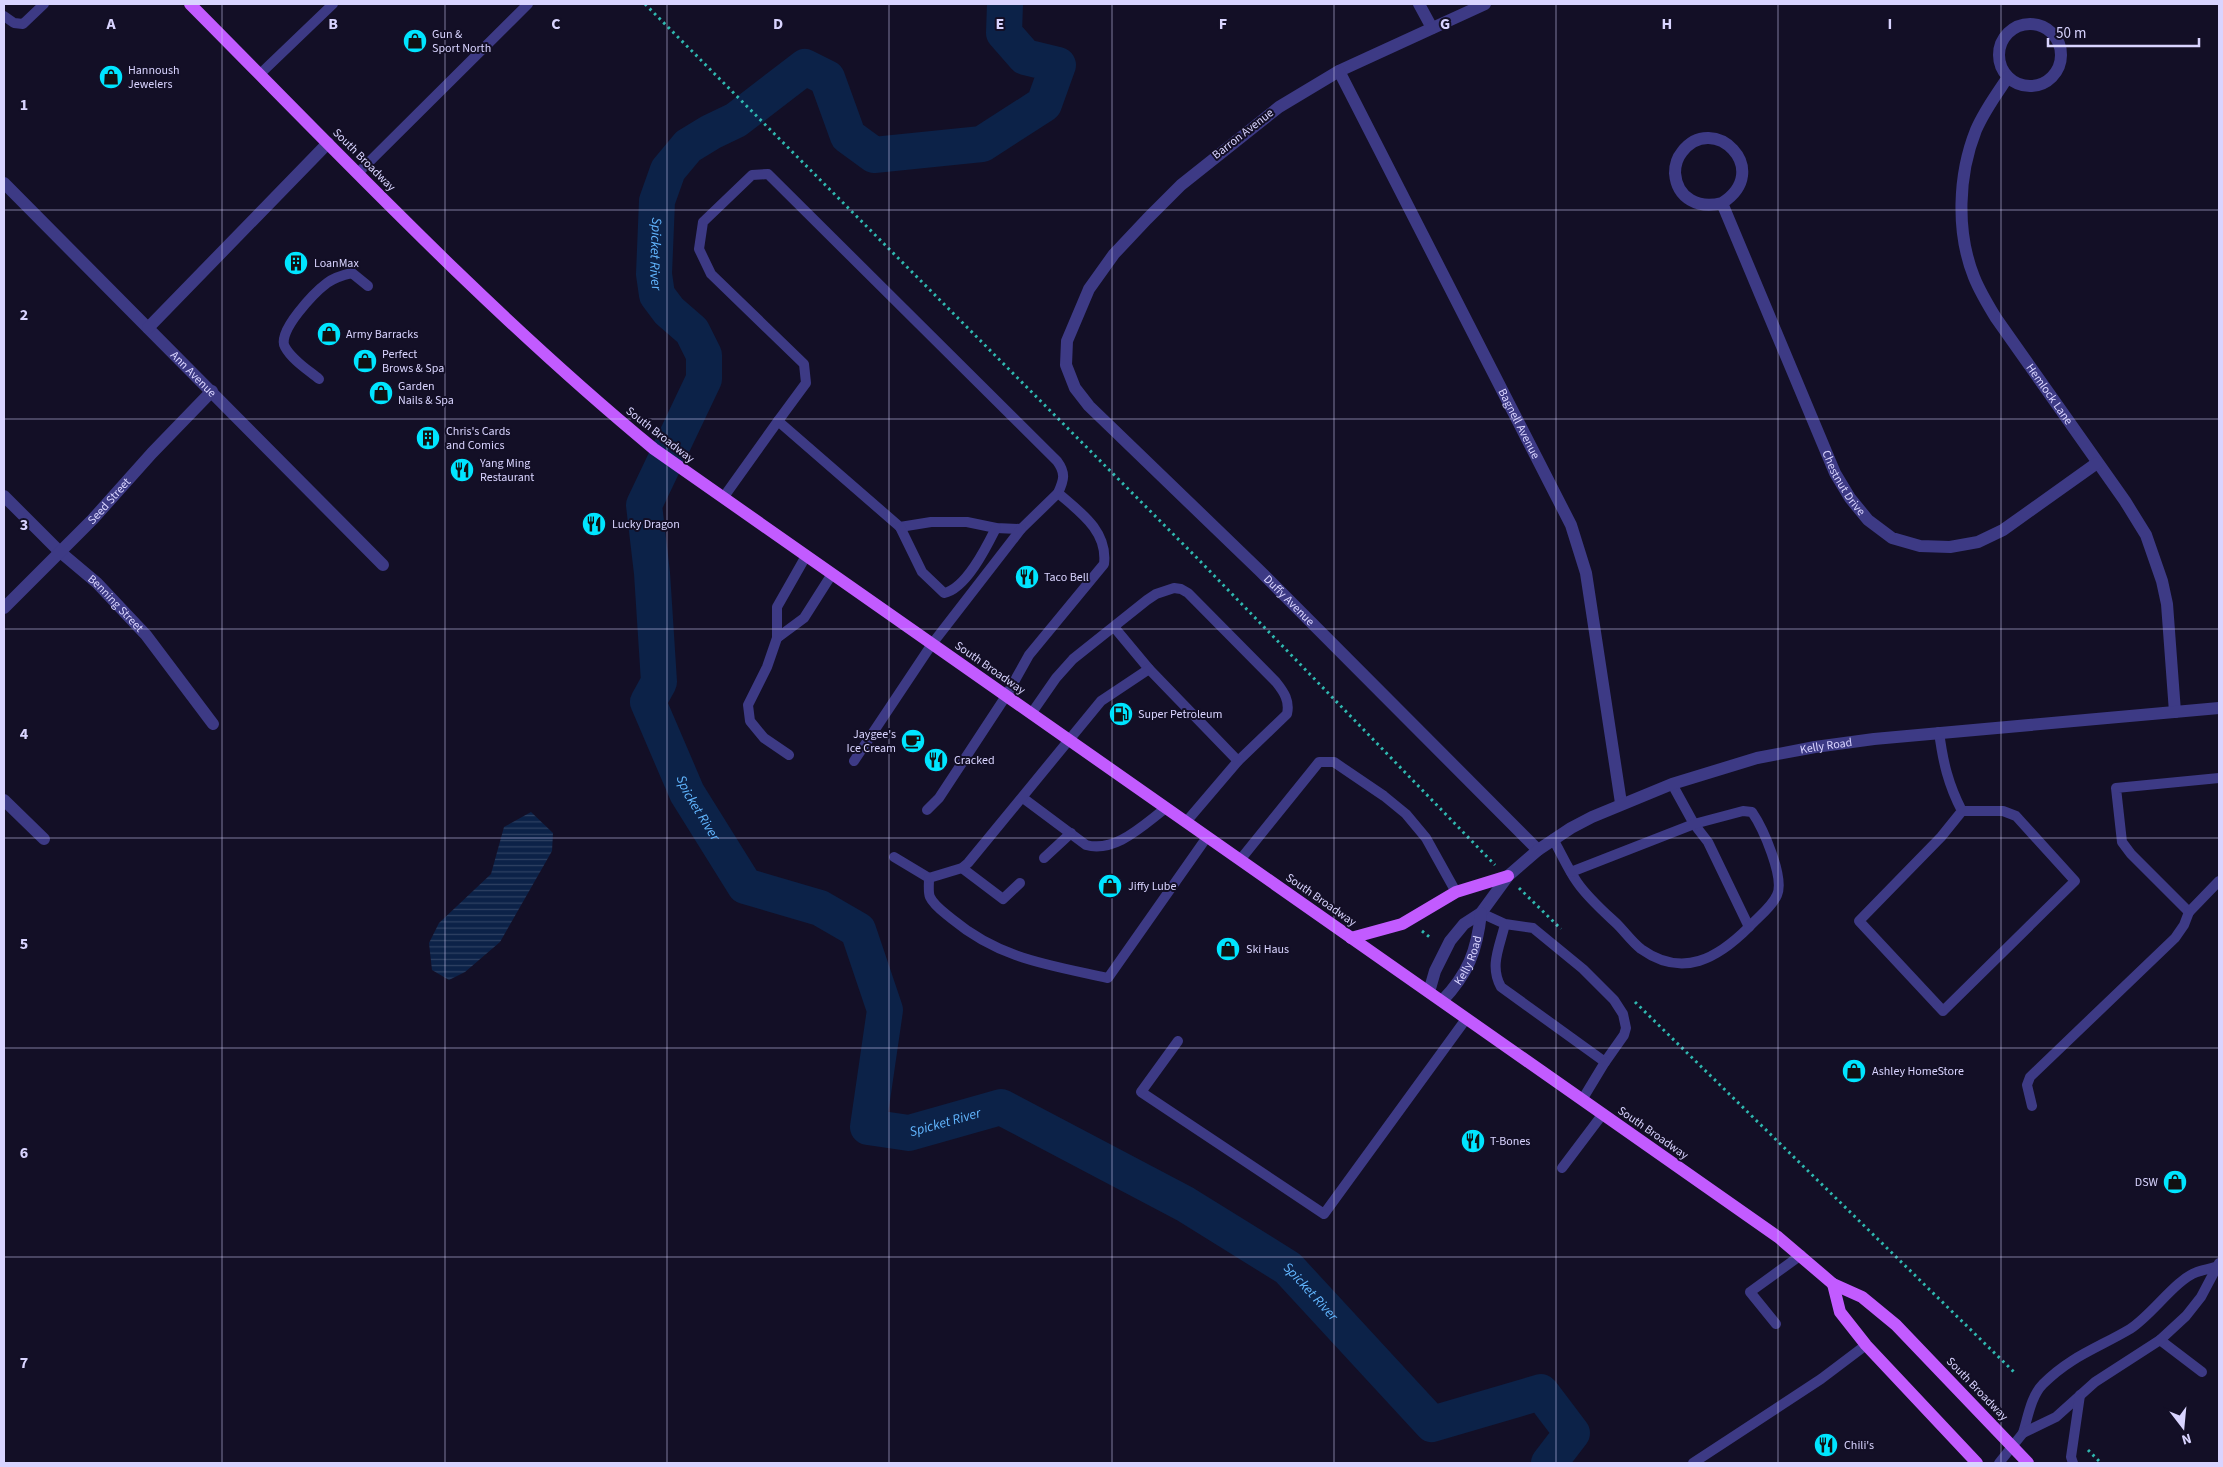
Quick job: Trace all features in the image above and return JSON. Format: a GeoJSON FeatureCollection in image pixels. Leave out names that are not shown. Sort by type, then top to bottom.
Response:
{"type":"FeatureCollection","features":[{"type":"Feature","properties":{"kind":"main road","name":"South Broadway"},"geometry":{"type":"LineString","coordinates":[[190,4],[417,233],[520,332],[613,416],[654,449],[694,479],[1442,1001],[1801,1255],[1833,1284],[1862,1297],[1896,1325],[2028,1463]]}},
{"type":"Feature","properties":{"kind":"main road"},"geometry":{"type":"LineString","coordinates":[[1351,938],[1402,924],[1456,892],[1508,876]]}},
{"type":"Feature","properties":{"kind":"main road"},"geometry":{"type":"LineString","coordinates":[[1833,1284],[1840,1312],[1866,1345],[1977,1463]]}},
{"type":"Feature","properties":{"kind":"street"},"geometry":{"type":"LineString","coordinates":[[1419,4],[1432,28]]}},
{"type":"Feature","properties":{"kind":"street","name":"Barron Avenue"},"geometry":{"type":"LineString","coordinates":[[1067,340],[1089,289],[1114,254],[1181,185],[1279,107],[1339,71],[1485,4]]}},
{"type":"Feature","properties":{"kind":"street"},"geometry":{"type":"LineString","coordinates":[[2030,24],[2042,27],[2056,38],[2061,51],[2060,64],[2049,80],[2038,86],[2025,86],[2008,77],[2001,67],[1999,56],[2001,44],[2008,33],[2018,26],[2030,24]]}},
{"type":"Feature","properties":{"kind":"street","name":"Bagnell Avenue"},"geometry":{"type":"LineString","coordinates":[[1339,71],[1572,525],[1586,574],[1621,803]]}},
{"type":"Feature","properties":{"kind":"street","name":"Hemlock Lane"},"geometry":{"type":"LineString","coordinates":[[2008,77],[1987,108],[1976,130],[1965,168],[1962,208],[1970,263],[1980,290],[1996,318],[2134,514],[2155,557],[2166,604],[2175,712]]}},
{"type":"Feature","properties":{"kind":"street"},"geometry":{"type":"LineString","coordinates":[[1706,138],[1716,139],[1726,143],[1735,150],[1740,159],[1742,180],[1731,198],[1722,203],[1710,206],[1699,204],[1688,200],[1680,191],[1676,180],[1675,168],[1678,157],[1685,147],[1695,141],[1706,138]]}},
{"type":"Feature","properties":{"kind":"street"},"geometry":{"type":"LineString","coordinates":[[148,328],[328,143]]}},
{"type":"Feature","properties":{"kind":"street","name":"Ann Avenue"},"geometry":{"type":"LineString","coordinates":[[4,183],[383,565]]}},
{"type":"Feature","properties":{"kind":"street","name":"Chestnut Drive"},"geometry":{"type":"LineString","coordinates":[[1722,203],[1835,473],[1850,498],[1868,520],[1892,538],[1920,546],[1950,547],[1978,542],[2003,530],[2097,463]]}},
{"type":"Feature","properties":{"kind":"street","name":"Duffy Avenue"},"geometry":{"type":"LineString","coordinates":[[1067,340],[1066,364],[1074,388],[1089,406],[1260,571],[1538,850]]}},
{"type":"Feature","properties":{"kind":"street","name":"Seed Street"},"geometry":{"type":"LineString","coordinates":[[4,608],[93,519],[152,453],[212,391]]}},
{"type":"Feature","properties":{"kind":"street","name":"Benning Street"},"geometry":{"type":"LineString","coordinates":[[4,496],[59,551],[97,583],[146,636],[213,724]]}},
{"type":"Feature","properties":{"kind":"street","name":"Kelly Road"},"geometry":{"type":"LineString","coordinates":[[1429,992],[1435,971],[1450,941],[1464,924],[1481,913],[1508,876],[1538,850],[1553,839],[1621,803],[1672,784],[1757,758],[1815,747],[1939,732],[2219,708]]}},
{"type":"Feature","properties":{"kind":"street"},"geometry":{"type":"LineString","coordinates":[[4,800],[44,839]]}},
{"type":"Feature","properties":{"kind":"street","name":"Kelly Road"},"geometry":{"type":"LineString","coordinates":[[1442,1001],[1459,983],[1469,964],[1479,929],[1481,913]]}},
{"type":"Feature","properties":{"kind":"lane"},"geometry":{"type":"LineString","coordinates":[[4,16],[14,23],[23,24],[44,4]]}},
{"type":"Feature","properties":{"kind":"lane"},"geometry":{"type":"LineString","coordinates":[[260,74],[333,4]]}},
{"type":"Feature","properties":{"kind":"lane"},"geometry":{"type":"LineString","coordinates":[[358,173],[528,4]]}},
{"type":"Feature","properties":{"kind":"lane"},"geometry":{"type":"LineString","coordinates":[[723,498],[806,383],[804,364],[711,274],[699,249],[703,222],[752,174],[768,174],[1063,468],[1064,476],[1058,493],[1021,529],[932,644],[854,761]]}},
{"type":"Feature","properties":{"kind":"lane"},"geometry":{"type":"LineString","coordinates":[[319,379],[284,347],[283,338],[287,327],[325,284],[335,278],[352,273],[368,286]]}},
{"type":"Feature","properties":{"kind":"lane"},"geometry":{"type":"LineString","coordinates":[[778,421],[900,527],[922,572],[944,593],[951,592],[981,557],[996,528]]}},
{"type":"Feature","properties":{"kind":"lane"},"geometry":{"type":"LineString","coordinates":[[927,810],[939,798],[1006,696],[1029,655],[1104,564],[1105,553],[1095,528],[1087,518],[1058,493]]}},
{"type":"Feature","properties":{"kind":"lane"},"geometry":{"type":"LineString","coordinates":[[900,527],[931,522],[967,522],[996,528],[1021,529]]}},
{"type":"Feature","properties":{"kind":"lane"},"geometry":{"type":"LineString","coordinates":[[789,755],[764,738],[750,722],[748,705],[767,667],[777,638],[777,607],[806,556]]}},
{"type":"Feature","properties":{"kind":"lane"},"geometry":{"type":"LineString","coordinates":[[777,638],[804,618],[832,574]]}},
{"type":"Feature","properties":{"kind":"lane"},"geometry":{"type":"LineString","coordinates":[[1031,714],[1056,678],[1087,646],[1156,594],[1174,588],[1181,589],[1201,606],[1283,690],[1288,707],[1287,714],[1238,761],[1186,822]]}},
{"type":"Feature","properties":{"kind":"lane"},"geometry":{"type":"LineString","coordinates":[[1114,627],[1149,669],[1238,761]]}},
{"type":"Feature","properties":{"kind":"lane"},"geometry":{"type":"LineString","coordinates":[[894,857],[929,878],[962,868],[1101,701],[1149,669]]}},
{"type":"Feature","properties":{"kind":"lane"},"geometry":{"type":"LineString","coordinates":[[1939,732],[1947,778],[1962,811]]}},
{"type":"Feature","properties":{"kind":"lane"},"geometry":{"type":"LineString","coordinates":[[1240,860],[1319,762],[1334,762],[1384,796],[1417,826],[1456,892]]}},
{"type":"Feature","properties":{"kind":"lane"},"geometry":{"type":"LineString","coordinates":[[2189,912],[2130,854],[2122,842],[2116,788],[2219,778]]}},
{"type":"Feature","properties":{"kind":"lane"},"geometry":{"type":"LineString","coordinates":[[1672,784],[1694,824],[1708,842],[1749,927]]}},
{"type":"Feature","properties":{"kind":"lane"},"geometry":{"type":"LineString","coordinates":[[1022,798],[1086,845],[1097,848],[1106,847],[1117,842],[1166,808]]}},
{"type":"Feature","properties":{"kind":"lane"},"geometry":{"type":"LineString","coordinates":[[1962,811],[2003,811],[2016,816],[2075,881],[1943,1011],[1858,921],[1941,837],[1962,811]]}},
{"type":"Feature","properties":{"kind":"lane"},"geometry":{"type":"LineString","coordinates":[[1553,839],[1571,872],[1586,893],[1641,948],[1657,958],[1676,964],[1696,962],[1716,956],[1732,944],[1777,897],[1780,887],[1778,872],[1752,812],[1743,812],[1694,824],[1571,872]]}},
{"type":"Feature","properties":{"kind":"lane"},"geometry":{"type":"LineString","coordinates":[[1044,858],[1071,833]]}},
{"type":"Feature","properties":{"kind":"lane"},"geometry":{"type":"LineString","coordinates":[[929,878],[929,896],[937,906],[970,934],[1025,959],[1108,978],[1207,837]]}},
{"type":"Feature","properties":{"kind":"lane"},"geometry":{"type":"LineString","coordinates":[[962,868],[1003,899],[1020,883]]}},
{"type":"Feature","properties":{"kind":"lane"},"geometry":{"type":"LineString","coordinates":[[2032,1106],[2026,1085],[2030,1077],[2175,938],[2184,925],[2189,912],[2219,881]]}},
{"type":"Feature","properties":{"kind":"lane"},"geometry":{"type":"LineString","coordinates":[[1481,913],[1505,924],[1533,928],[1583,969],[1614,1000],[1623,1014],[1626,1028],[1624,1035],[1582,1100]]}},
{"type":"Feature","properties":{"kind":"lane"},"geometry":{"type":"LineString","coordinates":[[1505,924],[1494,966],[1495,974],[1501,987],[1605,1062]]}},
{"type":"Feature","properties":{"kind":"lane"},"geometry":{"type":"LineString","coordinates":[[1178,1041],[1142,1092],[1324,1214],[1466,1019]]}},
{"type":"Feature","properties":{"kind":"lane"},"geometry":{"type":"LineString","coordinates":[[1562,1168],[1602,1115]]}},
{"type":"Feature","properties":{"kind":"lane"},"geometry":{"type":"LineString","coordinates":[[1776,1324],[1750,1292],[1801,1255]]}},
{"type":"Feature","properties":{"kind":"lane"},"geometry":{"type":"LineString","coordinates":[[2023,1433],[2056,1417],[2080,1395],[2116,1368],[2141,1354],[2160,1340],[2186,1316],[2201,1297],[2217,1265]]}},
{"type":"Feature","properties":{"kind":"lane"},"geometry":{"type":"LineString","coordinates":[[1999,1463],[2023,1433],[2035,1395],[2042,1385],[2071,1360],[2129,1329],[2146,1317],[2184,1279],[2196,1272],[2217,1265]]}},
{"type":"Feature","properties":{"kind":"lane"},"geometry":{"type":"LineString","coordinates":[[2160,1340],[2202,1372]]}},
{"type":"Feature","properties":{"kind":"lane"},"geometry":{"type":"LineString","coordinates":[[1693,1463],[1822,1378],[1866,1345]]}},
{"type":"Feature","properties":{"kind":"lane"},"geometry":{"type":"LineString","coordinates":[[2073,1463],[2071,1456],[2080,1395]]}},
{"type":"Feature","properties":{"kind":"path"},"geometry":{"type":"LineString","coordinates":[[646,4],[1186,546],[1563,931]]}},
{"type":"Feature","properties":{"kind":"path"},"geometry":{"type":"LineString","coordinates":[[1419,929],[1432,939]]}},
{"type":"Feature","properties":{"kind":"path"},"geometry":{"type":"LineString","coordinates":[[1629,996],[2015,1373]]}},
{"type":"Feature","properties":{"kind":"water"},"geometry":{"type":"Polygon","coordinates":[[[531,812],[553,833],[552,851],[500,942],[465,972],[449,980],[432,970],[429,943],[439,923],[491,874],[504,827],[531,812]]]}},
{"type":"Feature","properties":{"kind":"waterway","name":"Spicket River"},"geometry":{"type":"LineString","coordinates":[[1005,4],[1004,33],[1025,57],[1058,65],[1044,104],[982,144],[874,155],[848,136],[827,78],[805,67],[736,120],[688,146],[668,170],[657,201],[654,274],[657,295],[669,311],[692,331],[704,355],[704,379],[644,505],[652,573],[659,682],[648,702],[687,793],[745,886],[820,908],[858,930],[885,1010],[868,1127],[909,1133],[1001,1107],[1185,1204],[1288,1268],[1432,1424],[1541,1392],[1572,1433],[1549,1463]]}},
{"type":"Feature","properties":{"kind":"place","name":"Gun & Sport North"},"geometry":{"type":"Point","coordinates":[415,41]}},
{"type":"Feature","properties":{"kind":"place","name":"Hannoush Jewelers"},"geometry":{"type":"Point","coordinates":[111,77]}},
{"type":"Feature","properties":{"kind":"place","name":"LoanMax"},"geometry":{"type":"Point","coordinates":[296,263]}},
{"type":"Feature","properties":{"kind":"place","name":"Army Barracks"},"geometry":{"type":"Point","coordinates":[329,334]}},
{"type":"Feature","properties":{"kind":"place","name":"Perfect Brows & Spa"},"geometry":{"type":"Point","coordinates":[365,361]}},
{"type":"Feature","properties":{"kind":"place","name":"Garden Nails & Spa"},"geometry":{"type":"Point","coordinates":[381,393]}},
{"type":"Feature","properties":{"kind":"place","name":"Chris's Cards and Comics"},"geometry":{"type":"Point","coordinates":[428,438]}},
{"type":"Feature","properties":{"kind":"place","name":"Yang Ming Restaurant"},"geometry":{"type":"Point","coordinates":[462,470]}},
{"type":"Feature","properties":{"kind":"place","name":"Lucky Dragon"},"geometry":{"type":"Point","coordinates":[594,524]}},
{"type":"Feature","properties":{"kind":"place","name":"Taco Bell"},"geometry":{"type":"Point","coordinates":[1027,577]}},
{"type":"Feature","properties":{"kind":"place","name":"Super Petroleum"},"geometry":{"type":"Point","coordinates":[1121,714]}},
{"type":"Feature","properties":{"kind":"place","name":"Jaygee's Ice Cream"},"geometry":{"type":"Point","coordinates":[913,741]}},
{"type":"Feature","properties":{"kind":"place","name":"Cracked"},"geometry":{"type":"Point","coordinates":[936,760]}},
{"type":"Feature","properties":{"kind":"place","name":"Jiffy Lube"},"geometry":{"type":"Point","coordinates":[1110,886]}},
{"type":"Feature","properties":{"kind":"place","name":"Ski Haus"},"geometry":{"type":"Point","coordinates":[1228,949]}},
{"type":"Feature","properties":{"kind":"place","name":"Ashley HomeStore"},"geometry":{"type":"Point","coordinates":[1854,1071]}},
{"type":"Feature","properties":{"kind":"place","name":"T-Bones"},"geometry":{"type":"Point","coordinates":[1473,1141]}},
{"type":"Feature","properties":{"kind":"place","name":"DSW"},"geometry":{"type":"Point","coordinates":[2175,1182]}},
{"type":"Feature","properties":{"kind":"place","name":"Chili's"},"geometry":{"type":"Point","coordinates":[1826,1445]}}]}
